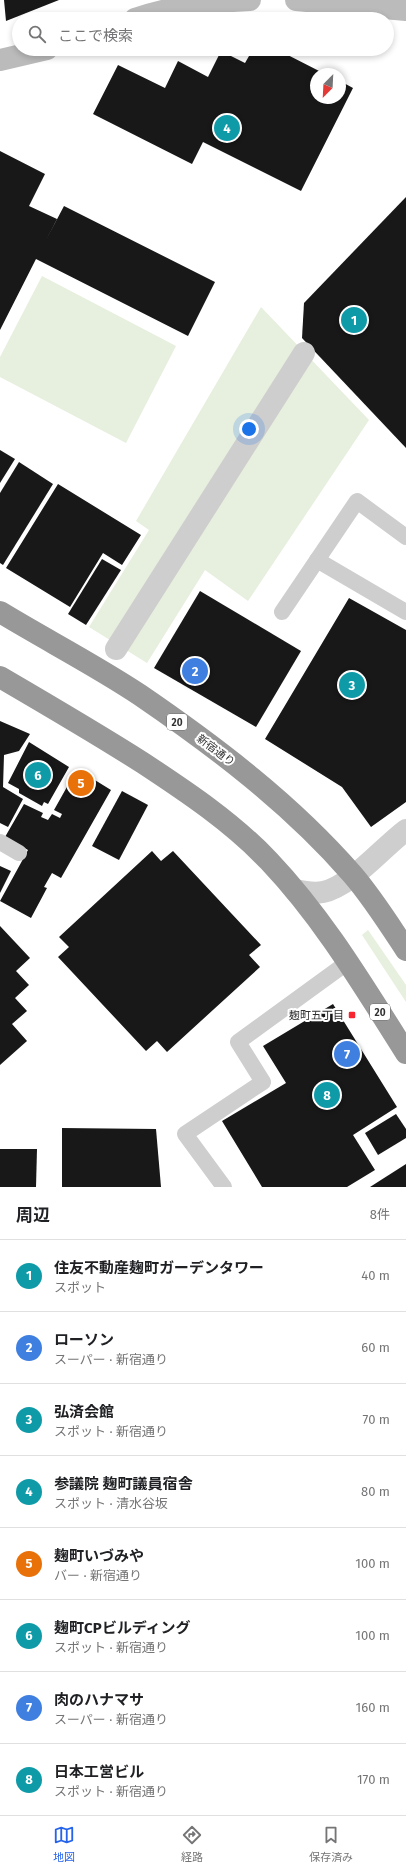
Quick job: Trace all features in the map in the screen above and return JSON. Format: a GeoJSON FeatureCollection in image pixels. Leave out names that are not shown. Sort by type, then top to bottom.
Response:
{"type":"FeatureCollection","features":[{"type":"Feature","properties":{"kind":"highway","name":"新宿通り"},"geometry":{"type":"LineString","coordinates":[[0,612],[139,695],[210,745],[263,787],[307,827],[353,875]]}},
{"type":"Feature","properties":{"kind":"highway","name":"20"},"geometry":{"type":"LineString","coordinates":[[0,677],[108,741],[173,782],[231,825],[268,860],[295,890],[343,954],[406,1053]]}},
{"type":"Feature","properties":{"kind":"highway","name":"20"},"geometry":{"type":"LineString","coordinates":[[353,875],[380,911],[406,950]]}},
{"type":"Feature","properties":{"kind":"street"},"geometry":{"type":"LineString","coordinates":[[157,12],[214,2],[250,0]]}},
{"type":"Feature","properties":{"kind":"street"},"geometry":{"type":"LineString","coordinates":[[296,0],[406,10]]}},
{"type":"Feature","properties":{"kind":"street"},"geometry":{"type":"LineString","coordinates":[[0,60],[17,56]]}},
{"type":"Feature","properties":{"kind":"street"},"geometry":{"type":"LineString","coordinates":[[116,649],[304,353]]}},
{"type":"Feature","properties":{"kind":"street"},"geometry":{"type":"LineString","coordinates":[[295,890],[307,893],[322,892],[337,886],[353,875],[406,830]]}},
{"type":"Feature","properties":{"kind":"lane"},"geometry":{"type":"LineString","coordinates":[[282,612],[357,501],[406,537]]}},
{"type":"Feature","properties":{"kind":"lane"},"geometry":{"type":"LineString","coordinates":[[317,560],[406,612]]}},
{"type":"Feature","properties":{"kind":"lane"},"geometry":{"type":"LineString","coordinates":[[0,842],[19,853]]}},
{"type":"Feature","properties":{"kind":"lane"},"geometry":{"type":"LineString","coordinates":[[224,1187],[185,1134],[263,1082],[238,1042],[343,954]]}},
{"type":"Feature","properties":{"kind":"green space"},"geometry":{"type":"Polygon","coordinates":[[[42,276],[176,346],[126,443],[0,377],[0,357],[42,276]]]}},
{"type":"Feature","properties":{"kind":"green space"},"geometry":{"type":"Polygon","coordinates":[[[261,307],[369,420],[248,601],[205,570],[147,663],[89,627],[149,530],[136,521],[261,307]]]}},
{"type":"Feature","properties":{"kind":"green space"},"geometry":{"type":"Polygon","coordinates":[[[368,930],[406,985],[406,1002],[362,935],[368,930]]]}},
{"type":"Feature","properties":{"kind":"building"},"geometry":{"type":"Polygon","coordinates":[[[4,0],[59,0],[29,12],[12,12],[12,19],[6,21],[4,0]]]}},
{"type":"Feature","properties":{"kind":"building"},"geometry":{"type":"Polygon","coordinates":[[[218,56],[231,56],[245,63],[249,56],[290,56],[313,68],[310,68],[310,104],[345,104],[301,191],[203,142],[192,164],[93,114],[118,65],[165,88],[178,61],[208,77],[218,56]]]}},
{"type":"Feature","properties":{"kind":"building"},"geometry":{"type":"Polygon","coordinates":[[[346,84],[353,88],[346,102],[346,84]]]}},
{"type":"Feature","properties":{"kind":"building"},"geometry":{"type":"Polygon","coordinates":[[[0,151],[45,174],[29,206],[57,219],[45,242],[64,206],[215,282],[188,336],[36,259],[0,330],[0,151]]]}},
{"type":"Feature","properties":{"kind":"building"},"geometry":{"type":"Polygon","coordinates":[[[406,197],[406,448],[302,338],[304,303],[406,197]]]}},
{"type":"Feature","properties":{"kind":"building"},"geometry":{"type":"Polygon","coordinates":[[[0,450],[15,459],[0,483],[0,450]]]}},
{"type":"Feature","properties":{"kind":"building"},"geometry":{"type":"Polygon","coordinates":[[[19,462],[53,484],[3,565],[0,563],[0,493],[19,462]]]}},
{"type":"Feature","properties":{"kind":"building"},"geometry":{"type":"Polygon","coordinates":[[[58,484],[141,535],[122,565],[103,553],[70,607],[6,568],[58,484]]]}},
{"type":"Feature","properties":{"kind":"building"},"geometry":{"type":"Polygon","coordinates":[[[102,559],[121,570],[86,625],[68,614],[102,559]]]}},
{"type":"Feature","properties":{"kind":"building"},"geometry":{"type":"Polygon","coordinates":[[[200,591],[301,651],[256,727],[154,668],[200,591]]]}},
{"type":"Feature","properties":{"kind":"building"},"geometry":{"type":"Polygon","coordinates":[[[349,598],[406,630],[406,802],[371,827],[342,787],[265,739],[349,598]]]}},
{"type":"Feature","properties":{"kind":"building"},"geometry":{"type":"Polygon","coordinates":[[[0,721],[30,734],[19,751],[4,755],[3,787],[23,799],[8,827],[0,823],[0,721]]]}},
{"type":"Feature","properties":{"kind":"building"},"geometry":{"type":"Polygon","coordinates":[[[29,742],[69,767],[48,804],[44,802],[42,806],[19,793],[19,789],[8,783],[29,742]]]}},
{"type":"Feature","properties":{"kind":"building"},"geometry":{"type":"Polygon","coordinates":[[[77,769],[111,790],[61,878],[52,873],[44,887],[47,888],[31,918],[0,901],[28,850],[5,837],[24,804],[43,813],[41,817],[48,820],[52,814],[60,818],[62,814],[54,810],[77,769]]]}},
{"type":"Feature","properties":{"kind":"building"},"geometry":{"type":"Polygon","coordinates":[[[122,791],[148,805],[119,860],[92,846],[122,791]]]}},
{"type":"Feature","properties":{"kind":"building"},"geometry":{"type":"Polygon","coordinates":[[[152,851],[161,861],[173,851],[261,945],[249,955],[260,967],[167,1052],[157,1041],[146,1051],[58,957],[69,947],[59,937],[152,851]]]}},
{"type":"Feature","properties":{"kind":"building"},"geometry":{"type":"Polygon","coordinates":[[[0,866],[11,871],[0,893],[0,866]]]}},
{"type":"Feature","properties":{"kind":"building"},"geometry":{"type":"Polygon","coordinates":[[[0,926],[30,958],[16,971],[29,985],[15,998],[27,1011],[12,1024],[27,1041],[0,1065],[0,926]]]}},
{"type":"Feature","properties":{"kind":"building"},"geometry":{"type":"Polygon","coordinates":[[[333,1004],[397,1107],[353,1135],[375,1170],[347,1187],[262,1187],[222,1121],[286,1083],[263,1046],[333,1004]]]}},
{"type":"Feature","properties":{"kind":"building"},"geometry":{"type":"Polygon","coordinates":[[[396,1114],[406,1129],[406,1138],[378,1155],[365,1133],[396,1114]]]}},
{"type":"Feature","properties":{"kind":"building"},"geometry":{"type":"Polygon","coordinates":[[[62,1128],[156,1129],[161,1187],[62,1187],[62,1128]]]}},
{"type":"Feature","properties":{"kind":"building"},"geometry":{"type":"Polygon","coordinates":[[[0,1149],[37,1149],[36,1187],[0,1187],[0,1149]]]}},
{"type":"Feature","properties":{"kind":"building"},"geometry":{"type":"Polygon","coordinates":[[[406,1164],[406,1187],[370,1187],[406,1164]]]}},
{"type":"Feature","properties":{"kind":"place","name":"参議院 麹町議員宿舎"},"geometry":{"type":"Point","coordinates":[227,128]}},
{"type":"Feature","properties":{"kind":"place","name":"住友不動産麹町ガーデンタワー"},"geometry":{"type":"Point","coordinates":[354,320]}},
{"type":"Feature","properties":{"kind":"place","name":"ローソン"},"geometry":{"type":"Point","coordinates":[195,671]}},
{"type":"Feature","properties":{"kind":"place","name":"弘済会館"},"geometry":{"type":"Point","coordinates":[352,685]}},
{"type":"Feature","properties":{"kind":"place","name":"麹町CPビルディング"},"geometry":{"type":"Point","coordinates":[38,775]}},
{"type":"Feature","properties":{"kind":"place","name":"麹町いづみや"},"geometry":{"type":"Point","coordinates":[81,783]}},
{"type":"Feature","properties":{"kind":"place","name":"麹町五丁目"},"geometry":{"type":"Point","coordinates":[352,1015]}},
{"type":"Feature","properties":{"kind":"place","name":"肉のハナマサ"},"geometry":{"type":"Point","coordinates":[347,1054]}},
{"type":"Feature","properties":{"kind":"place","name":"日本工営ビル"},"geometry":{"type":"Point","coordinates":[327,1095]}}]}
